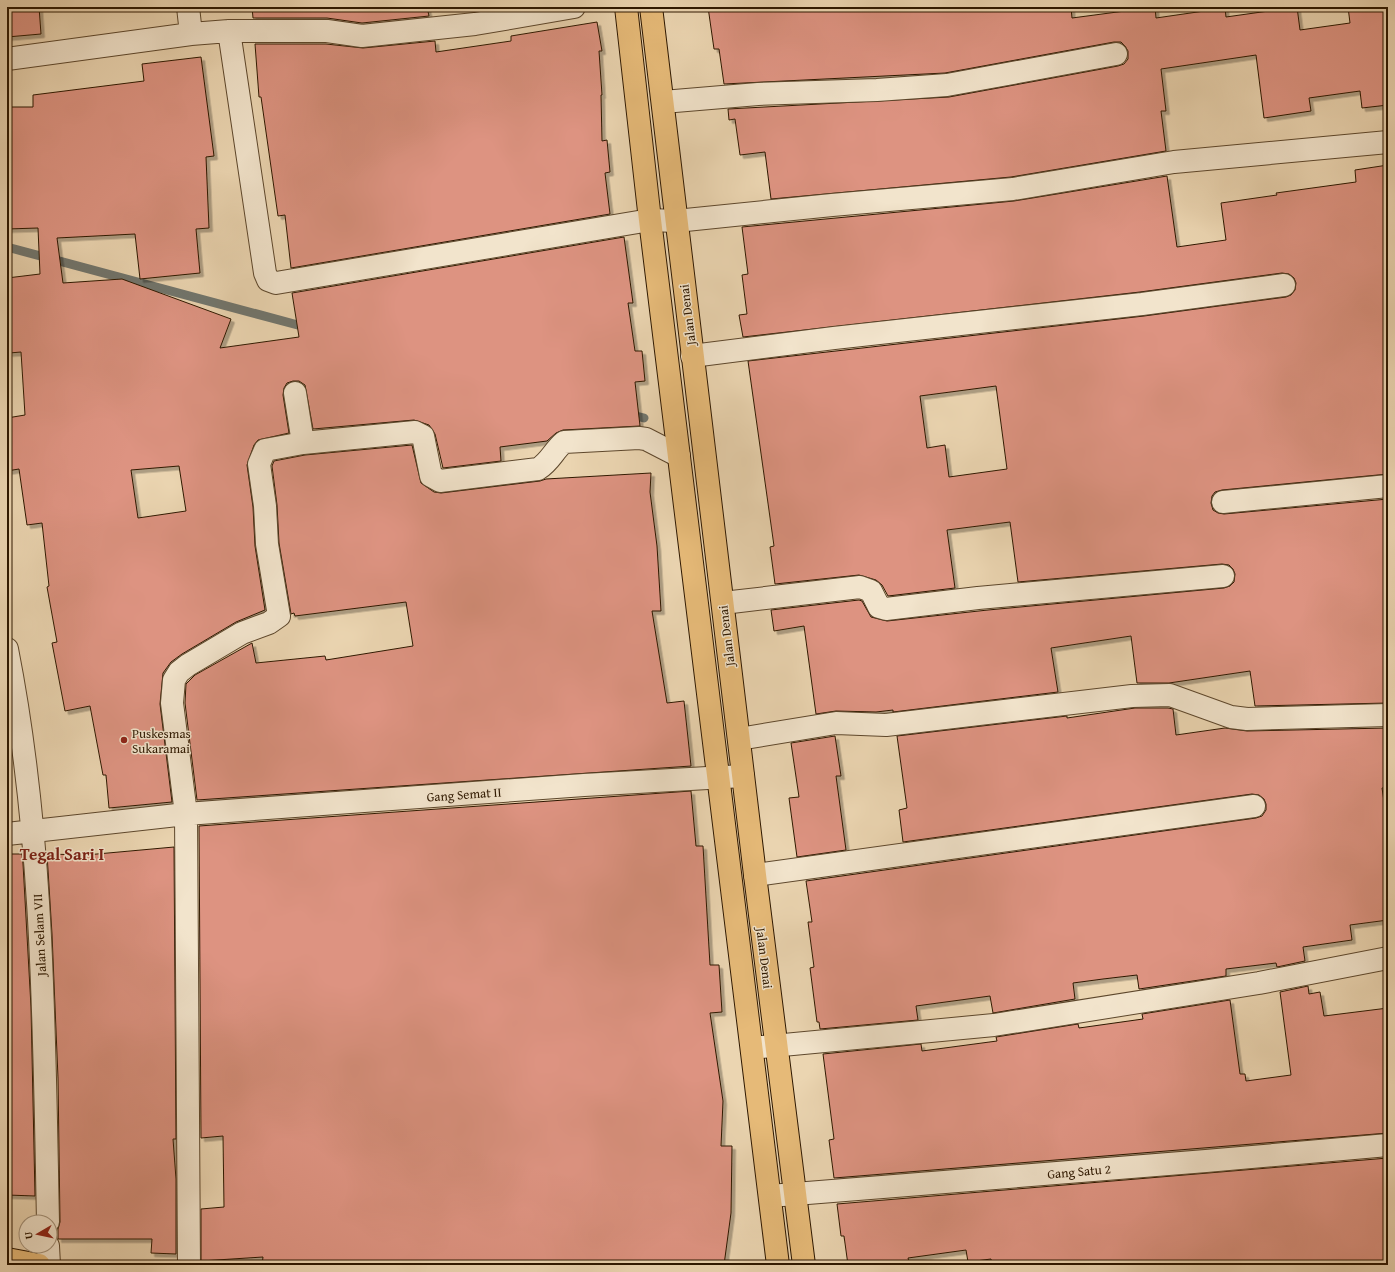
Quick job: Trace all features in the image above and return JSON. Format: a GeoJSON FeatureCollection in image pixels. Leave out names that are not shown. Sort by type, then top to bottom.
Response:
{"type":"FeatureCollection","features":[{"type":"Feature","properties":{"kind":"main road","name":"Jalan Denai"},"geometry":{"type":"LineString","coordinates":[[626,7],[650,220],[778,1265]]}},
{"type":"Feature","properties":{"kind":"main road","name":"Jalan Denai"},"geometry":{"type":"LineString","coordinates":[[651,7],[755,875],[804,1265]]}},
{"type":"Feature","properties":{"kind":"main road"},"geometry":{"type":"LineString","coordinates":[[679,456],[704,454]]}},
{"type":"Feature","properties":{"kind":"main road"},"geometry":{"type":"LineString","coordinates":[[7,1259],[39,1265]]}},
{"type":"Feature","properties":{"kind":"street"},"geometry":{"type":"LineString","coordinates":[[188,7],[191,34]]}},
{"type":"Feature","properties":{"kind":"street"},"geometry":{"type":"LineString","coordinates":[[7,59],[191,34],[229,31],[327,32],[362,36],[475,24],[574,7]]}},
{"type":"Feature","properties":{"kind":"street"},"geometry":{"type":"LineString","coordinates":[[229,31],[265,274],[268,280],[276,283],[650,220],[676,221],[1012,189],[1174,162],[1388,142]]}},
{"type":"Feature","properties":{"kind":"street"},"geometry":{"type":"LineString","coordinates":[[663,102],[758,94],[877,90],[947,84],[1116,54]]}},
{"type":"Feature","properties":{"kind":"street"},"geometry":{"type":"LineString","coordinates":[[692,356],[834,338],[1142,304],[1284,285]]}},
{"type":"Feature","properties":{"kind":"street"},"geometry":{"type":"LineString","coordinates":[[295,393],[303,443]]}},
{"type":"Feature","properties":{"kind":"street"},"geometry":{"type":"LineString","coordinates":[[189,1265],[186,814],[172,703],[174,680],[179,672],[188,665],[242,633],[269,623],[279,616],[267,544],[265,506],[259,464],[265,450],[303,443],[415,432],[422,436],[431,476],[440,481],[538,469],[546,464],[556,448],[564,442],[646,439],[679,456]]}},
{"type":"Feature","properties":{"kind":"street"},"geometry":{"type":"LineString","coordinates":[[1223,502],[1388,486]]}},
{"type":"Feature","properties":{"kind":"street"},"geometry":{"type":"LineString","coordinates":[[723,603],[860,587],[871,591],[879,607],[886,610],[978,598],[1223,576]]}},
{"type":"Feature","properties":{"kind":"street","name":"Jalan Selam VII"},"geometry":{"type":"LineString","coordinates":[[7,650],[14,686],[34,832],[45,1056],[48,1214]]}},
{"type":"Feature","properties":{"kind":"street"},"geometry":{"type":"LineString","coordinates":[[739,739],[836,723],[886,725],[1132,696],[1170,695],[1232,717],[1247,719],[1388,715]]}},
{"type":"Feature","properties":{"kind":"street","name":"Gang Semat II"},"geometry":{"type":"LineString","coordinates":[[7,834],[186,814],[576,786],[743,776]]}},
{"type":"Feature","properties":{"kind":"street"},"geometry":{"type":"LineString","coordinates":[[755,875],[1254,806]]}},
{"type":"Feature","properties":{"kind":"street"},"geometry":{"type":"LineString","coordinates":[[752,1048],[776,1044],[994,1025],[1259,983],[1388,958]]}},
{"type":"Feature","properties":{"kind":"street","name":"Gang Satu 2"},"geometry":{"type":"LineString","coordinates":[[770,1196],[1206,1161],[1388,1144]]}},
{"type":"Feature","properties":{"kind":"street"},"geometry":{"type":"LineString","coordinates":[[48,1254],[49,1265]]}},
{"type":"Feature","properties":{"kind":"building"},"geometry":{"type":"Polygon","coordinates":[[[7,7],[39,7],[41,34],[7,37],[7,7]]]}},
{"type":"Feature","properties":{"kind":"building"},"geometry":{"type":"Polygon","coordinates":[[[252,7],[427,7],[429,16],[362,23],[327,18],[253,18],[252,7]]]}},
{"type":"Feature","properties":{"kind":"building"},"geometry":{"type":"Polygon","coordinates":[[[708,7],[1071,7],[1072,18],[1155,7],[1156,18],[1225,8],[1226,17],[1297,7],[1300,30],[1350,23],[1348,7],[1388,7],[1388,105],[1362,108],[1360,91],[1309,98],[1311,111],[1264,118],[1256,55],[1161,69],[1166,111],[1161,111],[1166,151],[1011,177],[771,199],[765,152],[740,155],[735,119],[729,120],[728,109],[949,97],[1118,66],[1124,64],[1128,59],[1128,51],[1121,42],[1114,42],[945,73],[724,84],[719,49],[714,49],[708,7]]]}},
{"type":"Feature","properties":{"kind":"building"},"geometry":{"type":"Polygon","coordinates":[[[597,22],[602,51],[599,51],[602,95],[602,141],[607,140],[610,172],[605,173],[610,214],[291,268],[285,215],[278,216],[261,97],[259,97],[255,44],[326,44],[363,48],[435,41],[436,52],[511,41],[511,36],[597,22]]]}},
{"type":"Feature","properties":{"kind":"building"},"geometry":{"type":"Polygon","coordinates":[[[201,57],[214,156],[206,157],[209,228],[196,229],[200,273],[140,279],[135,234],[57,238],[63,283],[122,279],[231,319],[220,348],[299,337],[292,293],[624,237],[633,303],[628,303],[635,351],[642,351],[645,381],[635,382],[640,426],[563,430],[556,433],[547,441],[500,447],[501,461],[443,468],[435,434],[429,425],[414,420],[313,429],[305,385],[299,381],[287,383],[284,388],[283,395],[289,433],[258,440],[254,445],[247,465],[253,507],[255,546],[265,610],[236,622],[182,654],[171,662],[163,673],[160,704],[172,802],[109,808],[106,775],[103,775],[90,706],[65,711],[52,643],[57,642],[47,587],[49,586],[42,523],[27,525],[19,469],[7,471],[7,418],[25,415],[21,352],[9,353],[7,278],[40,274],[38,228],[7,229],[7,107],[33,107],[33,95],[144,81],[142,64],[201,57]],[[179,466],[131,470],[138,518],[186,511],[179,466]]]}},
{"type":"Feature","properties":{"kind":"building"},"geometry":{"type":"Polygon","coordinates":[[[1388,165],[1388,474],[1222,490],[1215,492],[1212,496],[1211,503],[1213,510],[1224,514],[1388,499],[1388,703],[1255,706],[1250,671],[1169,683],[1137,683],[1131,636],[1051,648],[1058,692],[893,712],[893,710],[876,712],[836,711],[816,714],[804,626],[774,631],[771,610],[859,600],[862,601],[871,617],[887,621],[1224,588],[1230,586],[1234,582],[1235,574],[1229,565],[1222,564],[1018,582],[1010,522],[947,530],[955,588],[888,596],[882,585],[876,580],[859,575],[775,584],[770,547],[774,546],[748,361],[1144,316],[1286,297],[1291,295],[1295,290],[1296,283],[1294,278],[1289,274],[1282,273],[1140,292],[743,337],[739,315],[747,314],[742,275],[748,274],[742,227],[1014,201],[1167,176],[1177,247],[1226,240],[1221,203],[1277,195],[1276,193],[1356,182],[1355,170],[1388,165]],[[996,386],[920,396],[927,448],[945,445],[949,477],[1007,469],[996,386]]]}},
{"type":"Feature","properties":{"kind":"building"},"geometry":{"type":"Polygon","coordinates":[[[412,445],[421,483],[434,492],[441,493],[546,479],[651,473],[650,492],[657,546],[661,611],[652,611],[667,703],[684,701],[691,766],[197,800],[185,703],[186,684],[195,675],[252,643],[256,663],[325,656],[326,660],[413,646],[406,602],[295,616],[294,613],[291,614],[279,543],[277,505],[272,466],[274,461],[305,455],[412,445]]]}},
{"type":"Feature","properties":{"kind":"building"},"geometry":{"type":"Polygon","coordinates":[[[1135,708],[1173,709],[1176,735],[1225,728],[1247,731],[1388,728],[1388,787],[1382,788],[1388,828],[1388,920],[1350,925],[1352,940],[1303,947],[1305,961],[1277,967],[1276,963],[1226,969],[1226,976],[1139,989],[1137,975],[1073,983],[1075,999],[993,1013],[990,996],[916,1006],[918,1020],[820,1029],[819,1022],[817,1022],[810,968],[814,967],[808,922],[812,922],[806,881],[1262,816],[1266,810],[1264,799],[1259,795],[1252,794],[903,842],[899,810],[907,808],[897,736],[1067,716],[1067,718],[1135,708]]]}},
{"type":"Feature","properties":{"kind":"building"},"geometry":{"type":"Polygon","coordinates":[[[835,736],[841,776],[836,776],[846,850],[797,857],[789,798],[799,797],[791,743],[835,736]]]}},
{"type":"Feature","properties":{"kind":"building"},"geometry":{"type":"Polygon","coordinates":[[[691,791],[696,846],[703,846],[710,965],[719,965],[722,1012],[710,1013],[723,1101],[721,1146],[732,1146],[731,1213],[724,1265],[262,1265],[263,1257],[201,1261],[201,1209],[224,1207],[223,1136],[201,1138],[199,826],[691,791]]]}},
{"type":"Feature","properties":{"kind":"building"},"geometry":{"type":"Polygon","coordinates":[[[174,847],[176,1139],[173,1139],[176,1179],[176,1254],[151,1253],[152,1239],[58,1239],[60,1222],[58,1078],[47,854],[86,855],[174,847]]]}},
{"type":"Feature","properties":{"kind":"building"},"geometry":{"type":"Polygon","coordinates":[[[7,854],[22,854],[23,864],[31,1007],[35,1196],[7,1195],[7,854]]]}},
{"type":"Feature","properties":{"kind":"building"},"geometry":{"type":"Polygon","coordinates":[[[1308,986],[1309,994],[1320,992],[1324,1016],[1388,1008],[1388,1133],[834,1178],[829,1140],[834,1139],[823,1054],[921,1044],[922,1051],[997,1041],[996,1037],[1078,1024],[1079,1028],[1143,1019],[1142,1014],[1230,1000],[1240,1074],[1245,1074],[1246,1081],[1291,1075],[1280,992],[1308,986]]]}},
{"type":"Feature","properties":{"kind":"building"},"geometry":{"type":"Polygon","coordinates":[[[1388,1158],[1388,1265],[992,1265],[991,1259],[968,1262],[966,1250],[908,1258],[909,1262],[890,1265],[848,1265],[844,1236],[841,1236],[837,1204],[1388,1158]]]}},
{"type":"Feature","properties":{"kind":"waterway"},"geometry":{"type":"LineString","coordinates":[[7,247],[309,328]]}},
{"type":"Feature","properties":{"kind":"waterway"},"geometry":{"type":"LineString","coordinates":[[628,414],[644,418]]}},
{"type":"Feature","properties":{"kind":"place","name":"Puskesmas Sukaramai"},"geometry":{"type":"Point","coordinates":[124,740]}},
{"type":"Feature","properties":{"kind":"district","name":"Tegal Sari I"},"geometry":{"type":"Point","coordinates":[62,854]}}]}
